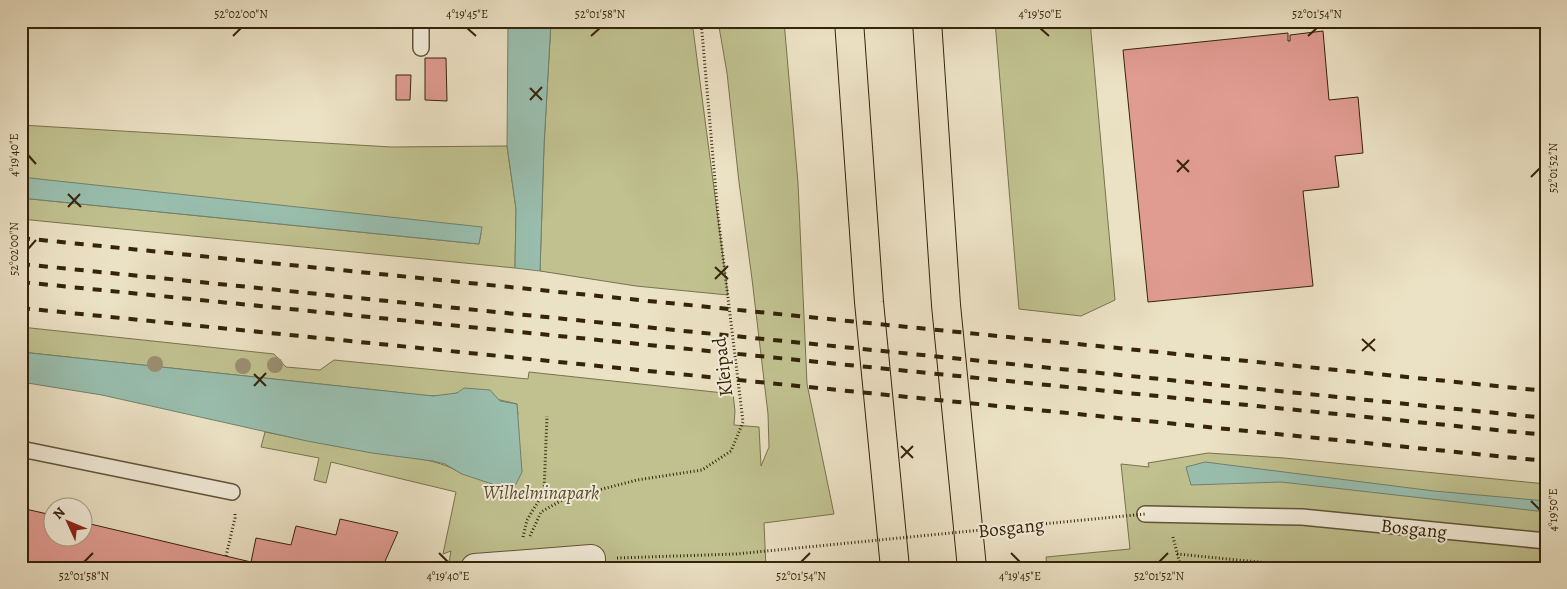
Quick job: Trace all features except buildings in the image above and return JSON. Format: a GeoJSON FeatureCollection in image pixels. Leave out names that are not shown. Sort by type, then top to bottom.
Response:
{"type":"FeatureCollection","features":[{"type":"Feature","properties":{"kind":"highway"},"geometry":{"type":"LineString","coordinates":[[849,21],[869,302],[895,568]]}},
{"type":"Feature","properties":{"kind":"highway"},"geometry":{"type":"LineString","coordinates":[[927,21],[946,305],[972,568]]}},
{"type":"Feature","properties":{"kind":"street"},"geometry":{"type":"LineString","coordinates":[[475,568],[591,559]]}},
{"type":"Feature","properties":{"kind":"lane"},"geometry":{"type":"LineString","coordinates":[[421,21],[421,48]]}},
{"type":"Feature","properties":{"kind":"lane"},"geometry":{"type":"LineString","coordinates":[[21,449],[232,492]]}},
{"type":"Feature","properties":{"kind":"lane","name":"Bosgang"},"geometry":{"type":"LineString","coordinates":[[1145,514],[1302,517],[1546,541]]}},
{"type":"Feature","properties":{"kind":"path","name":"Kleipad"},"geometry":{"type":"LineString","coordinates":[[522,564],[530,535],[541,512],[564,498],[637,480],[702,470],[730,450],[743,422],[718,215],[701,21]]}},
{"type":"Feature","properties":{"kind":"path"},"geometry":{"type":"LineString","coordinates":[[522,564],[527,520],[544,492],[547,416]]}},
{"type":"Feature","properties":{"kind":"path"},"geometry":{"type":"LineString","coordinates":[[226,556],[235,518],[232,492]]}},
{"type":"Feature","properties":{"kind":"path","name":"Bosgang"},"geometry":{"type":"LineString","coordinates":[[591,559],[736,554],[1145,514]]}},
{"type":"Feature","properties":{"kind":"path"},"geometry":{"type":"LineString","coordinates":[[1169,514],[1181,568]]}},
{"type":"Feature","properties":{"kind":"path"},"geometry":{"type":"LineString","coordinates":[[1177,554],[1320,568]]}},
{"type":"Feature","properties":{"kind":"green space"},"geometry":{"type":"Polygon","coordinates":[[[551,21],[692,21],[728,295],[636,286],[540,271],[551,21]]]}},
{"type":"Feature","properties":{"kind":"green space","name":"Wilhelminapark"},"geometry":{"type":"Polygon","coordinates":[[[718,21],[784,21],[798,183],[807,384],[834,514],[764,523],[766,568],[448,568],[451,551],[443,554],[456,492],[331,462],[326,483],[314,480],[319,458],[261,447],[265,432],[357,450],[418,458],[452,468],[462,474],[518,415],[517,404],[462,391],[455,394],[438,396],[419,395],[21,352],[21,327],[274,354],[286,367],[320,370],[334,360],[528,379],[529,372],[733,394],[734,425],[759,427],[761,466],[769,447],[768,414],[727,73],[718,21]]]}},
{"type":"Feature","properties":{"kind":"green space"},"geometry":{"type":"Polygon","coordinates":[[[995,21],[1090,21],[1115,300],[1081,316],[1019,309],[995,21]]]}},
{"type":"Feature","properties":{"kind":"green space"},"geometry":{"type":"Polygon","coordinates":[[[21,125],[391,147],[507,146],[516,209],[515,268],[21,219],[21,198],[479,244],[481,233],[21,189],[21,125]]]}},
{"type":"Feature","properties":{"kind":"green space"},"geometry":{"type":"Polygon","coordinates":[[[1208,453],[1284,458],[1546,484],[1546,568],[1047,568],[1046,557],[1130,549],[1121,464],[1149,467],[1148,463],[1208,453]]]}},
{"type":"Feature","properties":{"kind":"shaded area"},"geometry":{"type":"Polygon","coordinates":[[[508,21],[551,21],[540,271],[515,268],[516,209],[507,146],[508,21]]]}},
{"type":"Feature","properties":{"kind":"shaded area"},"geometry":{"type":"Polygon","coordinates":[[[21,177],[482,227],[479,244],[21,198],[21,177]]]}},
{"type":"Feature","properties":{"kind":"shaded area"},"geometry":{"type":"Polygon","coordinates":[[[21,352],[433,396],[457,393],[464,388],[490,390],[500,401],[517,404],[522,472],[514,488],[507,489],[462,474],[445,464],[433,461],[372,453],[307,441],[102,395],[21,382],[21,352]]]}},
{"type":"Feature","properties":{"kind":"shaded area"},"geometry":{"type":"Polygon","coordinates":[[[1205,462],[1434,491],[1546,501],[1546,512],[1281,482],[1191,485],[1186,467],[1205,462]]]}},
{"type":"Feature","properties":{"kind":"railway"},"geometry":{"type":"LineString","coordinates":[[21,238],[1546,391]]}},
{"type":"Feature","properties":{"kind":"railway"},"geometry":{"type":"LineString","coordinates":[[21,264],[1546,418]]}},
{"type":"Feature","properties":{"kind":"railway"},"geometry":{"type":"LineString","coordinates":[[21,282],[1546,435]]}},
{"type":"Feature","properties":{"kind":"railway"},"geometry":{"type":"LineString","coordinates":[[21,308],[1546,461]]}}]}
